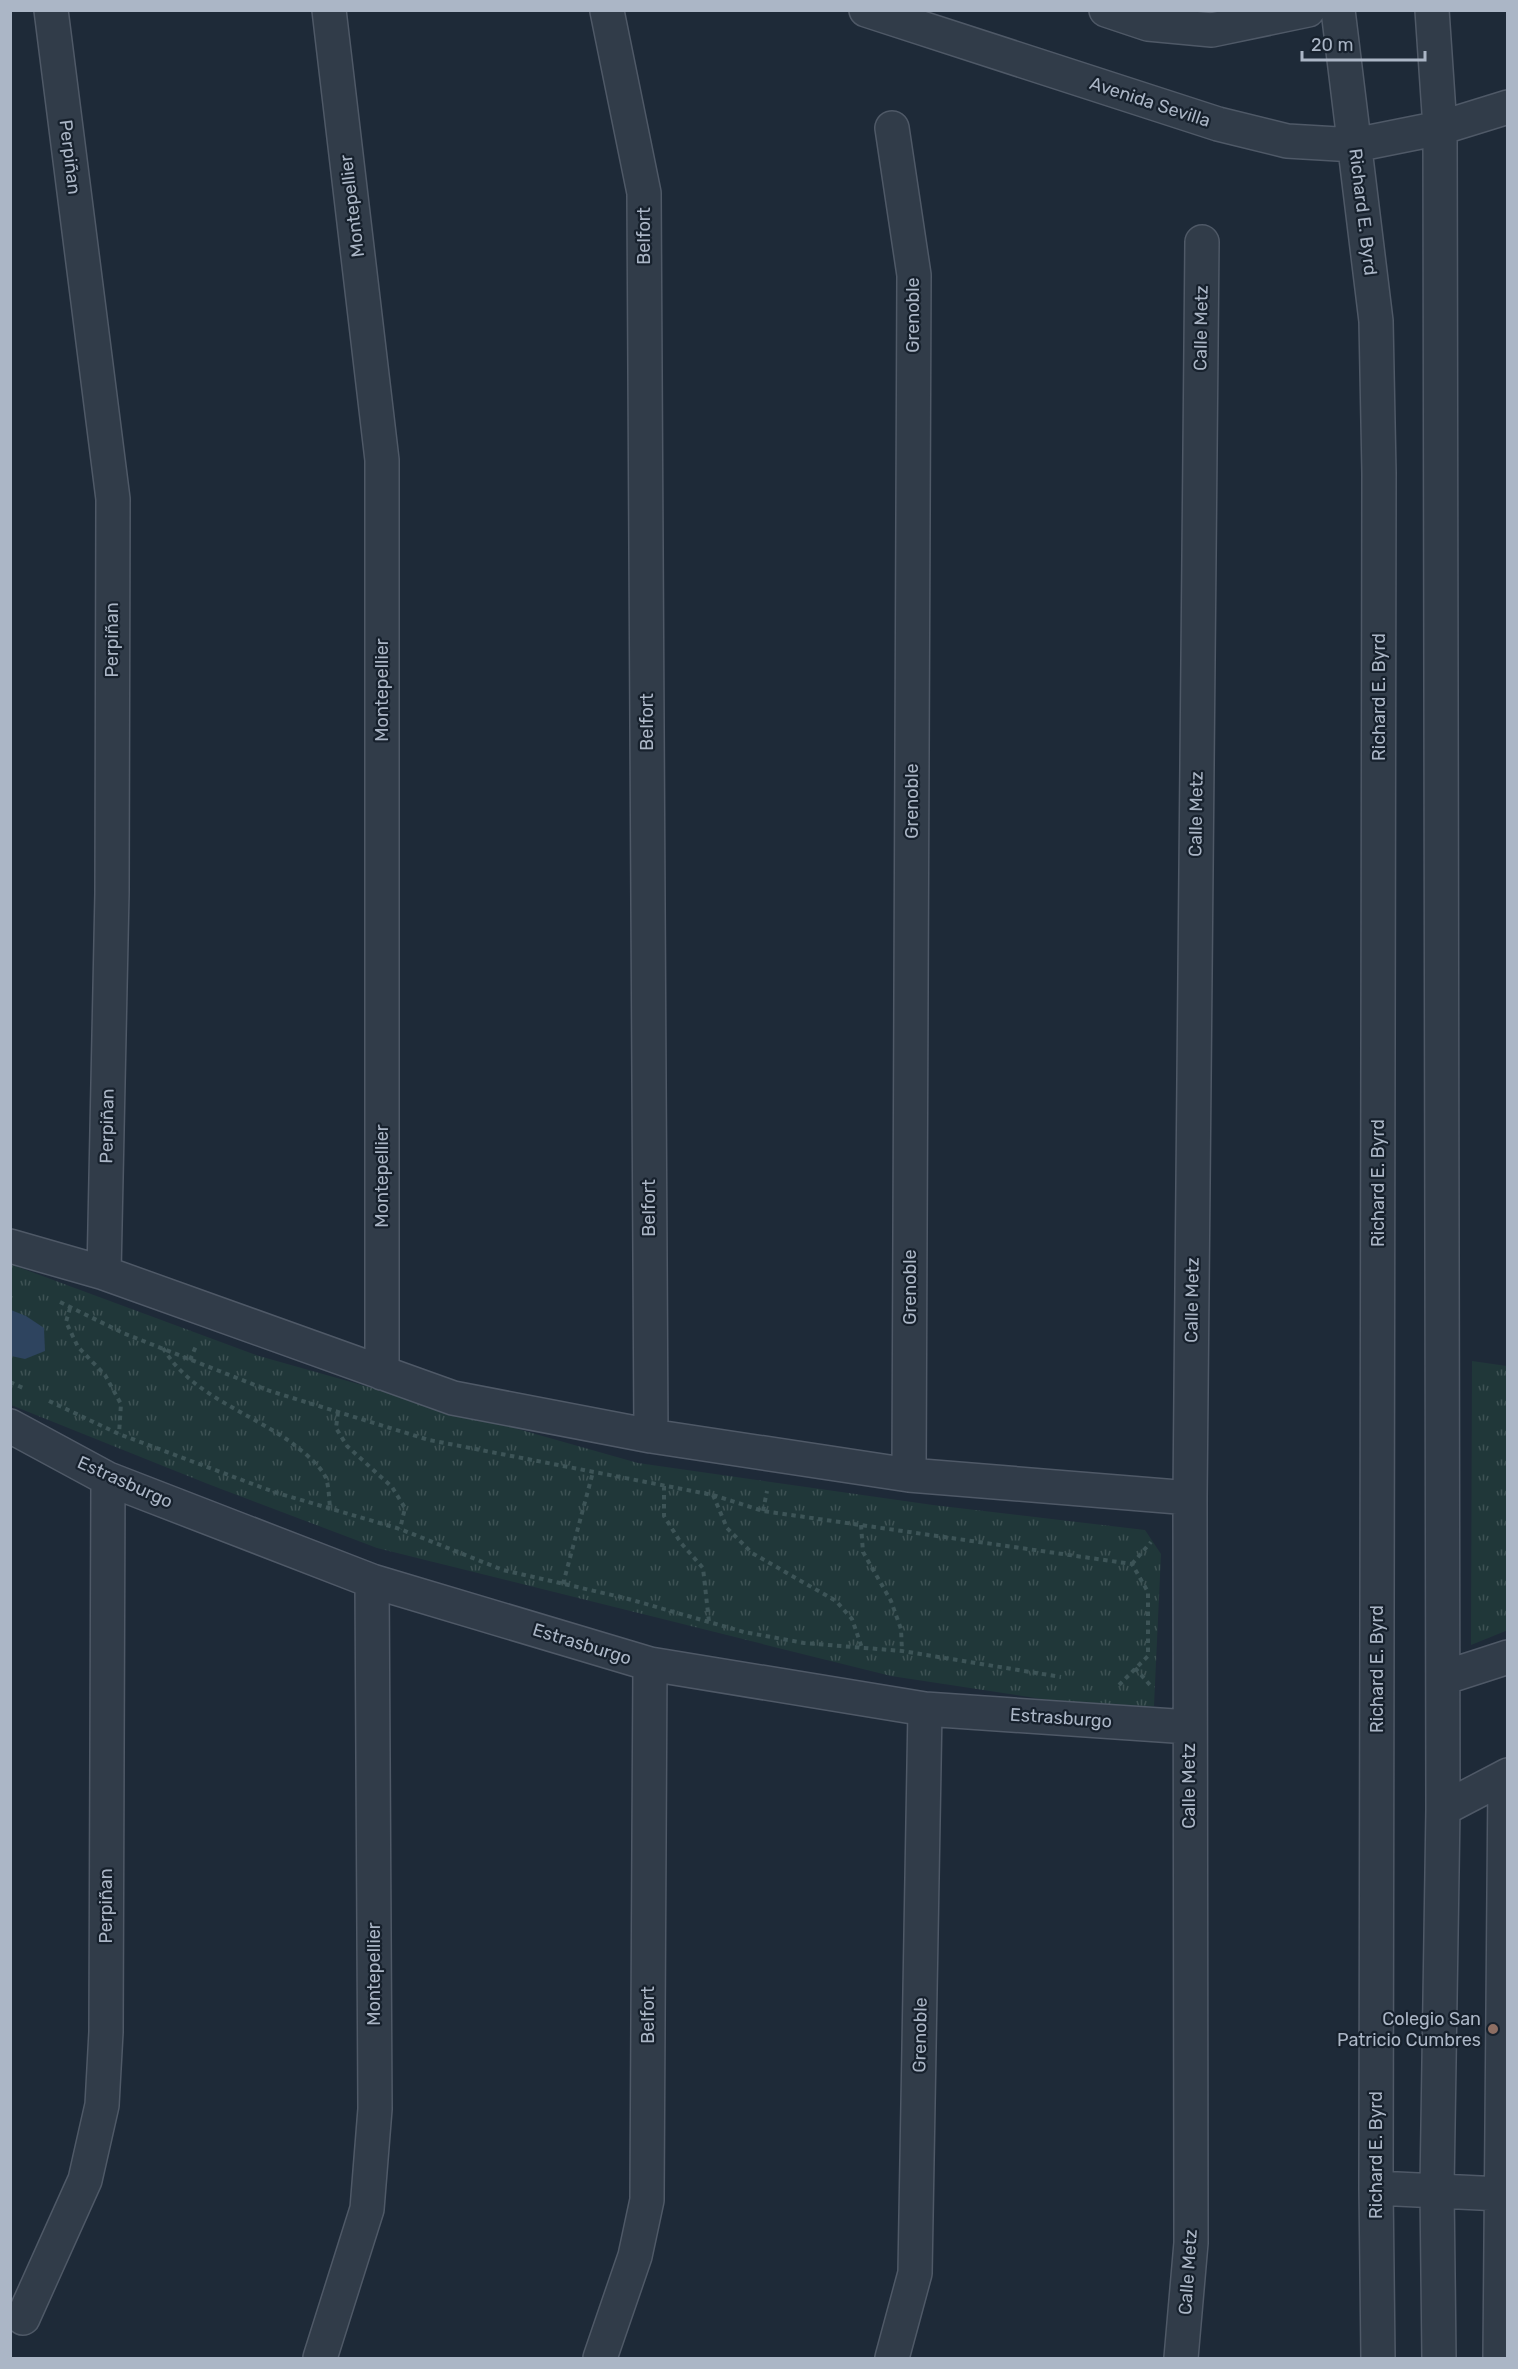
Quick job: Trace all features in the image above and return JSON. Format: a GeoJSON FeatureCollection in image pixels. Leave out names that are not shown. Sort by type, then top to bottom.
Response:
{"type":"FeatureCollection","features":[{"type":"Feature","properties":{"kind":"street","name":"Perpiñan"},"geometry":{"type":"LineString","coordinates":[[51,10],[113,499],[112,893],[105,1273]]}},
{"type":"Feature","properties":{"kind":"street","name":"Montepellier"},"geometry":{"type":"LineString","coordinates":[[329,10],[382,460],[382,1373]]}},
{"type":"Feature","properties":{"kind":"street","name":"Avenida Sevilla"},"geometry":{"type":"LineString","coordinates":[[866,10],[1218,124],[1287,141],[1355,145],[1440,128],[1508,107]]}},
{"type":"Feature","properties":{"kind":"street"},"geometry":{"type":"LineString","coordinates":[[1106,10],[1149,24],[1212,30],[1308,10]]}},
{"type":"Feature","properties":{"kind":"street","name":"Richard E. Byrd"},"geometry":{"type":"LineString","coordinates":[[1338,10],[1376,321],[1379,473],[1376,2188],[1378,2358]]}},
{"type":"Feature","properties":{"kind":"street"},"geometry":{"type":"LineString","coordinates":[[1432,10],[1440,128],[1443,1809],[1437,2189],[1438,2358]]}},
{"type":"Feature","properties":{"kind":"street","name":"Belfort"},"geometry":{"type":"LineString","coordinates":[[607,11],[644,193],[651,1436]]}},
{"type":"Feature","properties":{"kind":"street","name":"Grenoble"},"geometry":{"type":"LineString","coordinates":[[892,128],[914,275],[909,1475]]}},
{"type":"Feature","properties":{"kind":"street","name":"Calle Metz"},"geometry":{"type":"LineString","coordinates":[[1181,2358],[1191,2242],[1190,1498],[1202,242]]}},
{"type":"Feature","properties":{"kind":"street"},"geometry":{"type":"LineString","coordinates":[[10,1246],[105,1273],[453,1398],[651,1436],[909,1475],[1190,1498]]}},
{"type":"Feature","properties":{"kind":"street","name":"Estrasburgo"},"geometry":{"type":"LineString","coordinates":[[10,1426],[108,1479],[372,1581],[650,1665],[926,1709],[1189,1726]]}},
{"type":"Feature","properties":{"kind":"street","name":"Perpiñan"},"geometry":{"type":"LineString","coordinates":[[23,2318],[85,2180],[102,2105],[106,2020],[108,1479]]}},
{"type":"Feature","properties":{"kind":"street","name":"Montepellier"},"geometry":{"type":"LineString","coordinates":[[320,2358],[366,2209],[375,2109],[372,1581]]}},
{"type":"Feature","properties":{"kind":"street"},"geometry":{"type":"LineString","coordinates":[[1443,1678],[1508,1657]]}},
{"type":"Feature","properties":{"kind":"street","name":"Belfort"},"geometry":{"type":"LineString","coordinates":[[600,2358],[635,2256],[647,2200],[650,1665]]}},
{"type":"Feature","properties":{"kind":"street","name":"Grenoble"},"geometry":{"type":"LineString","coordinates":[[892,2358],[915,2273],[926,1709]]}},
{"type":"Feature","properties":{"kind":"street"},"geometry":{"type":"LineString","coordinates":[[1443,1809],[1506,1776],[1500,2358]]}},
{"type":"Feature","properties":{"kind":"street"},"geometry":{"type":"LineString","coordinates":[[1376,2188],[1501,2193]]}},
{"type":"Feature","properties":{"kind":"path"},"geometry":{"type":"LineString","coordinates":[[53,1299],[123,1333],[270,1391],[429,1440],[713,1495],[764,1511],[1132,1564],[1148,1592],[1148,1656],[1118,1685]]}},
{"type":"Feature","properties":{"kind":"path"},"geometry":{"type":"LineString","coordinates":[[70,1308],[66,1322],[78,1347],[105,1375],[121,1404],[119,1434]]}},
{"type":"Feature","properties":{"kind":"path"},"geometry":{"type":"LineString","coordinates":[[162,1348],[172,1364],[201,1389],[277,1432],[305,1453],[325,1477],[330,1508]]}},
{"type":"Feature","properties":{"kind":"path"},"geometry":{"type":"LineString","coordinates":[[10,1382],[32,1392]]}},
{"type":"Feature","properties":{"kind":"path"},"geometry":{"type":"LineString","coordinates":[[43,1398],[119,1434],[274,1492],[400,1529],[503,1570],[625,1598],[744,1632],[804,1643],[902,1651],[1072,1679]]}},
{"type":"Feature","properties":{"kind":"path"},"geometry":{"type":"LineString","coordinates":[[338,1412],[336,1428],[347,1446],[392,1487],[405,1508],[400,1529]]}},
{"type":"Feature","properties":{"kind":"path"},"geometry":{"type":"LineString","coordinates":[[563,1584],[593,1472]]}},
{"type":"Feature","properties":{"kind":"path"},"geometry":{"type":"LineString","coordinates":[[664,1486],[664,1516],[681,1543],[703,1568],[709,1622]]}},
{"type":"Feature","properties":{"kind":"path"},"geometry":{"type":"LineString","coordinates":[[713,1495],[727,1528],[752,1553],[837,1601],[852,1620],[862,1648]]}},
{"type":"Feature","properties":{"kind":"path"},"geometry":{"type":"LineString","coordinates":[[861,1525],[863,1552],[891,1601],[902,1629],[902,1651]]}},
{"type":"Feature","properties":{"kind":"green space"},"geometry":{"type":"Polygon","coordinates":[[[10,1264],[259,1356],[638,1463],[933,1505],[1145,1530],[1161,1554],[1154,1706],[1101,1708],[891,1676],[377,1548],[208,1484],[11,1405],[10,1264]]]}},
{"type":"Feature","properties":{"kind":"green space"},"geometry":{"type":"Polygon","coordinates":[[[1472,1361],[1507,1366],[1508,1630],[1471,1645],[1472,1361]]]}},
{"type":"Feature","properties":{"kind":"water"},"geometry":{"type":"Polygon","coordinates":[[[11,1310],[26,1316],[44,1328],[45,1351],[25,1359],[11,1356],[11,1310]]]}},
{"type":"Feature","properties":{"kind":"place","name":"Colegio San Patricio Cumbres"},"geometry":{"type":"Point","coordinates":[1493,2029]}}]}
